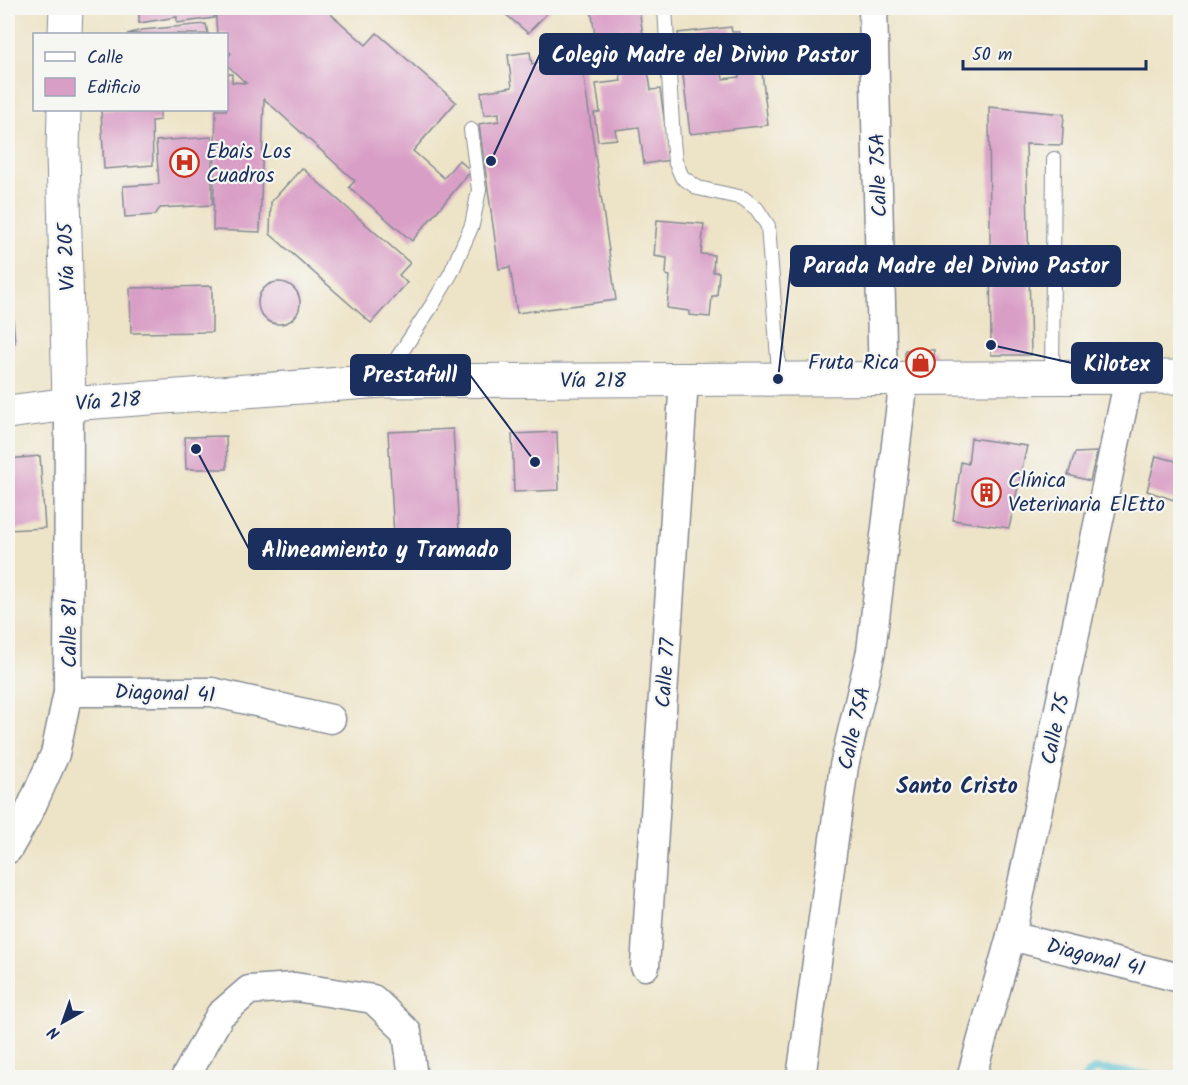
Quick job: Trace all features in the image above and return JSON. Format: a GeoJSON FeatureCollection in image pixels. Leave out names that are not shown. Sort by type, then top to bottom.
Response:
{"type":"FeatureCollection","features":[{"type":"Feature","properties":{"kind":"main road"},"geometry":{"type":"LineString","coordinates":[[65,33],[66,8]]}},
{"type":"Feature","properties":{"kind":"main road","name":"Vía 205"},"geometry":{"type":"LineString","coordinates":[[64,111],[69,404]]}},
{"type":"Feature","properties":{"kind":"main road","name":"Vía 218"},"geometry":{"type":"LineString","coordinates":[[8,412],[69,404],[382,381],[1180,377]]}},
{"type":"Feature","properties":{"kind":"street","name":"Calle 75A"},"geometry":{"type":"LineString","coordinates":[[801,1077],[844,766],[871,651],[893,379],[873,8]]}},
{"type":"Feature","properties":{"kind":"street","name":"Calle 75"},"geometry":{"type":"LineString","coordinates":[[971,1077],[1011,936],[1129,378]]}},
{"type":"Feature","properties":{"kind":"street","name":"Calle 77"},"geometry":{"type":"LineString","coordinates":[[645,966],[684,380]]}},
{"type":"Feature","properties":{"kind":"street","name":"Calle 81"},"geometry":{"type":"LineString","coordinates":[[8,849],[29,812],[55,754],[69,692],[69,404]]}},
{"type":"Feature","properties":{"kind":"street","name":"Diagonal 41"},"geometry":{"type":"LineString","coordinates":[[69,692],[212,692],[331,719]]}},
{"type":"Feature","properties":{"kind":"street","name":"Diagonal 41"},"geometry":{"type":"LineString","coordinates":[[1011,936],[1180,978]]}},
{"type":"Feature","properties":{"kind":"street"},"geometry":{"type":"LineString","coordinates":[[185,1077],[220,1015],[249,990],[295,987],[373,999],[407,1032],[413,1077]]}},
{"type":"Feature","properties":{"kind":"lane"},"geometry":{"type":"LineString","coordinates":[[665,8],[675,161],[682,177],[698,188],[743,198],[757,209],[768,226],[778,380]]}},
{"type":"Feature","properties":{"kind":"lane"},"geometry":{"type":"LineString","coordinates":[[382,381],[451,273],[472,225],[479,190],[471,130]]}},
{"type":"Feature","properties":{"kind":"lane"},"geometry":{"type":"LineString","coordinates":[[1052,378],[1054,159]]}},
{"type":"Feature","properties":{"kind":"building"},"geometry":{"type":"Polygon","coordinates":[[[139,8],[214,8],[214,18],[177,23],[177,17],[139,23],[139,8]]]}},
{"type":"Feature","properties":{"kind":"building"},"geometry":{"type":"Polygon","coordinates":[[[215,8],[324,8],[366,45],[377,33],[456,102],[413,151],[444,178],[459,160],[471,171],[412,241],[349,187],[355,181],[264,99],[260,232],[213,230],[216,111],[228,111],[228,74],[232,74],[232,82],[246,83],[228,66],[228,57],[231,53],[228,51],[228,33],[217,33],[215,8]]]}},
{"type":"Feature","properties":{"kind":"building"},"geometry":{"type":"Polygon","coordinates":[[[498,8],[552,8],[528,33],[498,8]]]}},
{"type":"Feature","properties":{"kind":"building"},"geometry":{"type":"Polygon","coordinates":[[[591,8],[639,8],[651,90],[660,89],[670,160],[644,164],[639,127],[615,130],[617,139],[598,141],[594,113],[600,112],[596,84],[621,81],[618,61],[604,63],[601,41],[596,42],[591,8]]]}},
{"type":"Feature","properties":{"kind":"building"},"geometry":{"type":"Polygon","coordinates":[[[206,24],[208,33],[131,33],[206,24]]]}},
{"type":"Feature","properties":{"kind":"building"},"geometry":{"type":"Polygon","coordinates":[[[731,27],[732,32],[740,32],[742,51],[733,52],[734,61],[721,62],[723,79],[739,77],[737,57],[760,54],[768,125],[690,134],[678,33],[731,27]]]}},
{"type":"Feature","properties":{"kind":"building"},"geometry":{"type":"Polygon","coordinates":[[[530,52],[532,64],[581,57],[616,300],[517,313],[510,267],[499,269],[479,124],[499,121],[499,113],[484,115],[481,92],[512,87],[508,55],[530,52]]]}},
{"type":"Feature","properties":{"kind":"building"},"geometry":{"type":"Polygon","coordinates":[[[989,107],[1064,114],[1062,145],[1026,144],[1031,355],[991,355],[989,107]]]}},
{"type":"Feature","properties":{"kind":"building"},"geometry":{"type":"Polygon","coordinates":[[[101,111],[160,111],[160,120],[152,121],[153,165],[104,169],[101,111]]]}},
{"type":"Feature","properties":{"kind":"building","name":"Ebais Los Cuadros"},"geometry":{"type":"Polygon","coordinates":[[[212,137],[212,205],[160,208],[155,215],[125,217],[123,186],[159,184],[156,141],[212,137]]]}},
{"type":"Feature","properties":{"kind":"building"},"geometry":{"type":"Polygon","coordinates":[[[302,168],[410,263],[399,275],[407,283],[371,323],[270,234],[271,202],[302,168]]]}},
{"type":"Feature","properties":{"kind":"building"},"geometry":{"type":"Polygon","coordinates":[[[657,220],[704,224],[701,254],[714,255],[713,272],[719,272],[717,296],[712,296],[710,317],[689,315],[689,311],[667,308],[670,276],[666,275],[667,258],[654,256],[657,220]]]}},
{"type":"Feature","properties":{"kind":"building"},"geometry":{"type":"Polygon","coordinates":[[[279,282],[287,283],[294,288],[299,295],[299,311],[294,318],[287,323],[279,324],[271,323],[264,318],[259,311],[258,303],[259,295],[264,288],[271,283],[279,282]]]}},
{"type":"Feature","properties":{"kind":"building"},"geometry":{"type":"Polygon","coordinates":[[[212,286],[212,332],[131,333],[130,288],[212,286]]]}},
{"type":"Feature","properties":{"kind":"building"},"geometry":{"type":"Polygon","coordinates":[[[12,308],[15,342],[8,353],[8,309],[12,308]]]}},
{"type":"Feature","properties":{"kind":"building","name":"Fruta Rica"},"geometry":{"type":"Polygon","coordinates":[[[905,350],[934,350],[935,373],[905,374],[905,350]]]}},
{"type":"Feature","properties":{"kind":"building"},"geometry":{"type":"Polygon","coordinates":[[[453,429],[460,549],[395,553],[388,432],[453,429]]]}},
{"type":"Feature","properties":{"kind":"building"},"geometry":{"type":"Polygon","coordinates":[[[557,432],[559,490],[514,492],[512,434],[557,432]]]}},
{"type":"Feature","properties":{"kind":"building"},"geometry":{"type":"Polygon","coordinates":[[[226,436],[227,469],[186,469],[185,437],[226,436]]]}},
{"type":"Feature","properties":{"kind":"building","name":"Clínica Veterinaria ElEtto"},"geometry":{"type":"Polygon","coordinates":[[[971,438],[1027,446],[1009,528],[953,520],[961,462],[968,464],[971,438]]]}},
{"type":"Feature","properties":{"kind":"building"},"geometry":{"type":"Polygon","coordinates":[[[1097,452],[1090,481],[1068,475],[1075,453],[1097,452]]]}},
{"type":"Feature","properties":{"kind":"building"},"geometry":{"type":"Polygon","coordinates":[[[40,456],[45,528],[8,530],[8,459],[40,456]]]}},
{"type":"Feature","properties":{"kind":"building"},"geometry":{"type":"Polygon","coordinates":[[[1156,456],[1180,462],[1180,502],[1147,491],[1156,456]]]}},
{"type":"Feature","properties":{"kind":"waterway"},"geometry":{"type":"LineString","coordinates":[[1084,1078],[1095,1069],[1174,1078]]}},
{"type":"Feature","properties":{"kind":"place","name":"Colegio Madre del Divino Pastor"},"geometry":{"type":"Point","coordinates":[491,161]}},
{"type":"Feature","properties":{"kind":"place","name":"Ebais Los Cuadros"},"geometry":{"type":"Point","coordinates":[185,163]}},
{"type":"Feature","properties":{"kind":"place","name":"Kilotex"},"geometry":{"type":"Point","coordinates":[991,345]}},
{"type":"Feature","properties":{"kind":"place","name":"Fruta Rica"},"geometry":{"type":"Point","coordinates":[920,362]}},
{"type":"Feature","properties":{"kind":"place","name":"Parada Madre del Divino Pastor"},"geometry":{"type":"Point","coordinates":[778,379]}},
{"type":"Feature","properties":{"kind":"place","name":"Alineamiento y Tramado"},"geometry":{"type":"Point","coordinates":[196,449]}},
{"type":"Feature","properties":{"kind":"place","name":"Prestafull"},"geometry":{"type":"Point","coordinates":[535,462]}},
{"type":"Feature","properties":{"kind":"place","name":"Clínica Veterinaria ElEtto"},"geometry":{"type":"Point","coordinates":[987,492]}},
{"type":"Feature","properties":{"kind":"district","name":"Santo Cristo"},"geometry":{"type":"Point","coordinates":[957,785]}}]}
